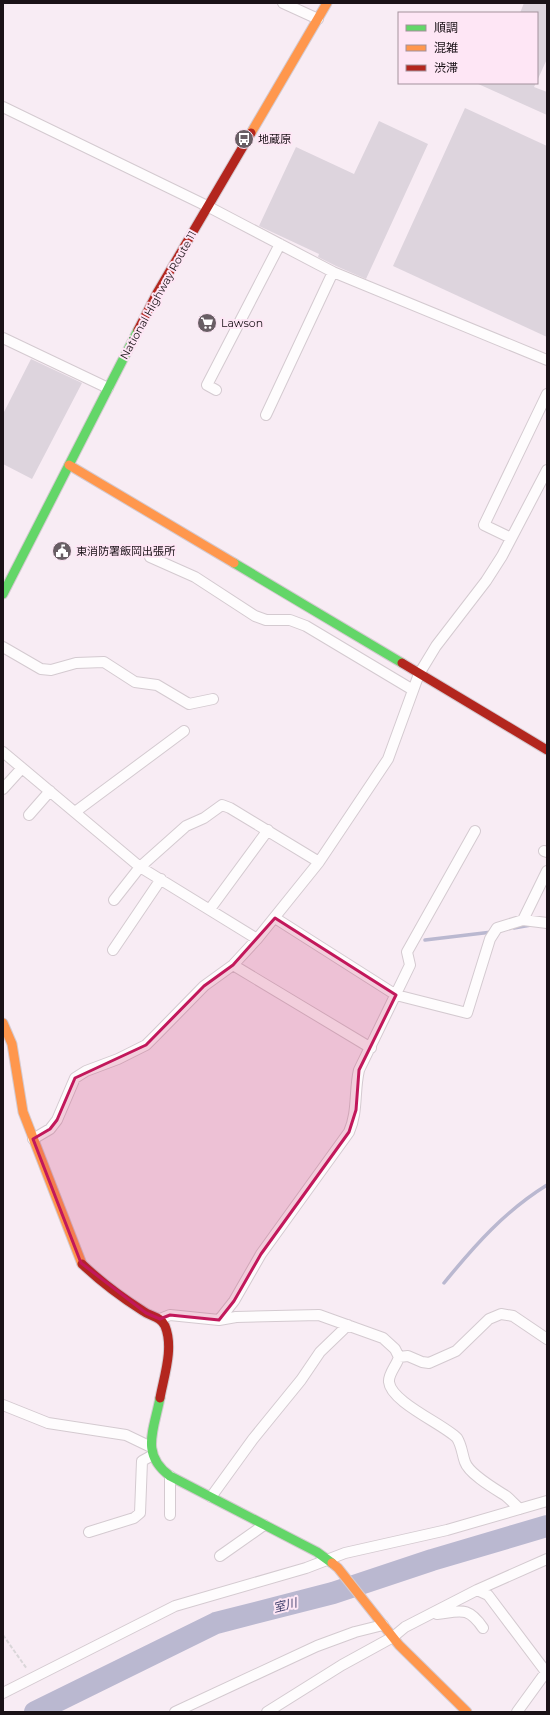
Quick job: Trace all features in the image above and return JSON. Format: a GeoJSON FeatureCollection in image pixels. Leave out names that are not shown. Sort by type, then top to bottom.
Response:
{"type":"FeatureCollection","features":[{"type":"Feature","properties":{"kind":"main road","name":"National Highway Route 11"},"geometry":{"type":"LineString","coordinates":[[3,594],[157,293],[327,3]]}},
{"type":"Feature","properties":{"kind":"main road"},"geometry":{"type":"LineString","coordinates":[[69,465],[547,750]]}},
{"type":"Feature","properties":{"kind":"main road"},"geometry":{"type":"LineString","coordinates":[[3,1022],[12,1044],[23,1112],[81,1263],[95,1277],[146,1313],[160,1319],[168,1339],[168,1352],[151,1452],[160,1469],[170,1476],[328,1560],[338,1568],[393,1637],[468,1712]]}},
{"type":"Feature","properties":{"kind":"street"},"geometry":{"type":"LineString","coordinates":[[283,3],[318,19]]}},
{"type":"Feature","properties":{"kind":"street"},"geometry":{"type":"LineString","coordinates":[[3,107],[207,206],[333,272],[547,360]]}},
{"type":"Feature","properties":{"kind":"street"},"geometry":{"type":"LineString","coordinates":[[216,390],[208,385],[280,244]]}},
{"type":"Feature","properties":{"kind":"street"},"geometry":{"type":"LineString","coordinates":[[266,415],[333,272]]}},
{"type":"Feature","properties":{"kind":"street"},"geometry":{"type":"LineString","coordinates":[[3,338],[108,388]]}},
{"type":"Feature","properties":{"kind":"street"},"geometry":{"type":"LineString","coordinates":[[511,538],[484,525],[547,394]]}},
{"type":"Feature","properties":{"kind":"street"},"geometry":{"type":"LineString","coordinates":[[33,1140],[50,1129],[57,1120],[75,1078],[86,1071],[118,1059],[146,1045],[204,986],[233,965],[258,939],[319,862],[388,759],[420,674],[436,646],[486,581],[511,538],[547,470]]}},
{"type":"Feature","properties":{"kind":"street"},"geometry":{"type":"LineString","coordinates":[[150,557],[195,577],[255,616],[266,620],[290,620],[306,626],[413,690]]}},
{"type":"Feature","properties":{"kind":"street"},"geometry":{"type":"LineString","coordinates":[[3,647],[41,669],[51,670],[76,662],[104,662],[135,682],[157,685],[189,704],[213,699]]}},
{"type":"Feature","properties":{"kind":"street"},"geometry":{"type":"LineString","coordinates":[[75,812],[184,731]]}},
{"type":"Feature","properties":{"kind":"street"},"geometry":{"type":"LineString","coordinates":[[3,752],[140,867],[258,939]]}},
{"type":"Feature","properties":{"kind":"street"},"geometry":{"type":"LineString","coordinates":[[3,789],[22,768]]}},
{"type":"Feature","properties":{"kind":"street"},"geometry":{"type":"LineString","coordinates":[[29,815],[50,791]]}},
{"type":"Feature","properties":{"kind":"street"},"geometry":{"type":"LineString","coordinates":[[114,900],[140,867],[186,826],[204,818],[222,805],[268,830],[319,862]]}},
{"type":"Feature","properties":{"kind":"street"},"geometry":{"type":"LineString","coordinates":[[210,909],[268,830]]}},
{"type":"Feature","properties":{"kind":"street"},"geometry":{"type":"LineString","coordinates":[[219,1320],[234,1301],[261,1254],[343,1142],[354,1120],[356,1083],[359,1070],[410,965],[406,952],[475,832]]}},
{"type":"Feature","properties":{"kind":"street"},"geometry":{"type":"LineString","coordinates":[[523,920],[547,871]]}},
{"type":"Feature","properties":{"kind":"street"},"geometry":{"type":"LineString","coordinates":[[113,950],[161,879]]}},
{"type":"Feature","properties":{"kind":"street"},"geometry":{"type":"LineString","coordinates":[[275,918],[396,995],[467,1013],[490,939],[497,928],[501,925],[523,920],[547,923]]}},
{"type":"Feature","properties":{"kind":"street"},"geometry":{"type":"LineString","coordinates":[[233,965],[371,1048]]}},
{"type":"Feature","properties":{"kind":"street"},"geometry":{"type":"LineString","coordinates":[[399,1357],[408,1356],[422,1362],[429,1363],[456,1351],[489,1319],[501,1314],[513,1316],[547,1340]]}},
{"type":"Feature","properties":{"kind":"street"},"geometry":{"type":"LineString","coordinates":[[160,1319],[170,1315],[219,1320],[236,1317],[319,1315],[383,1338],[395,1349],[399,1357],[390,1375],[389,1383],[392,1390],[408,1405],[457,1438],[461,1444],[465,1462],[470,1468],[494,1489],[507,1496],[520,1509]]}},
{"type":"Feature","properties":{"kind":"street"},"geometry":{"type":"LineString","coordinates":[[210,1497],[253,1439],[302,1380],[320,1352],[348,1325]]}},
{"type":"Feature","properties":{"kind":"street"},"geometry":{"type":"LineString","coordinates":[[3,1405],[48,1423],[126,1435],[151,1452],[142,1461],[140,1513],[134,1518],[89,1532]]}},
{"type":"Feature","properties":{"kind":"street"},"geometry":{"type":"LineString","coordinates":[[170,1476],[170,1515]]}},
{"type":"Feature","properties":{"kind":"street"},"geometry":{"type":"LineString","coordinates":[[3,1693],[175,1606],[328,1560],[345,1553],[447,1530],[547,1501]]}},
{"type":"Feature","properties":{"kind":"street"},"geometry":{"type":"LineString","coordinates":[[220,1556],[264,1525]]}},
{"type":"Feature","properties":{"kind":"street"},"geometry":{"type":"LineString","coordinates":[[267,1712],[342,1665],[393,1637],[405,1627],[431,1615],[477,1590],[547,1559]]}},
{"type":"Feature","properties":{"kind":"street"},"geometry":{"type":"LineString","coordinates":[[477,1590],[488,1595],[546,1672],[517,1712]]}},
{"type":"Feature","properties":{"kind":"street"},"geometry":{"type":"LineString","coordinates":[[431,1615],[461,1611],[468,1612],[474,1616],[483,1628]]}},
{"type":"Feature","properties":{"kind":"street"},"geometry":{"type":"LineString","coordinates":[[175,1712],[317,1646],[381,1623]]}},
{"type":"Feature","properties":{"kind":"path"},"geometry":{"type":"LineString","coordinates":[[3,1635],[33,1678]]}},
{"type":"Feature","properties":{"kind":"highlighted area"},"geometry":{"type":"Polygon","coordinates":[[[275,918],[396,995],[359,1070],[356,1110],[349,1132],[261,1254],[234,1301],[219,1320],[170,1315],[160,1319],[146,1313],[81,1263],[33,1139],[50,1129],[57,1120],[75,1078],[146,1045],[204,986],[233,965],[275,918]]]}},
{"type":"Feature","properties":{"kind":"building"},"geometry":{"type":"Polygon","coordinates":[[[524,3],[547,3],[547,59],[538,79],[538,12],[520,12],[524,3]]]}},
{"type":"Feature","properties":{"kind":"building"},"geometry":{"type":"Polygon","coordinates":[[[478,84],[536,84],[534,87],[547,92],[547,115],[478,84]]]}},
{"type":"Feature","properties":{"kind":"building"},"geometry":{"type":"Polygon","coordinates":[[[465,108],[547,146],[547,337],[393,266],[465,108]]]}},
{"type":"Feature","properties":{"kind":"building"},"geometry":{"type":"Polygon","coordinates":[[[379,121],[428,144],[366,279],[336,266],[318,257],[319,254],[259,226],[296,147],[354,174],[379,121]]]}},
{"type":"Feature","properties":{"kind":"building"},"geometry":{"type":"Polygon","coordinates":[[[31,359],[82,383],[32,479],[3,464],[3,414],[31,359]]]}},
{"type":"Feature","properties":{"kind":"waterway"},"geometry":{"type":"LineString","coordinates":[[514,928],[531,925]]}},
{"type":"Feature","properties":{"kind":"waterway"},"geometry":{"type":"LineString","coordinates":[[425,940],[492,932]]}},
{"type":"Feature","properties":{"kind":"waterway"},"geometry":{"type":"LineString","coordinates":[[444,1283],[467,1255],[504,1217],[547,1185]]}},
{"type":"Feature","properties":{"kind":"waterway","name":"室川"},"geometry":{"type":"LineString","coordinates":[[35,1712],[216,1623],[333,1593],[432,1560],[547,1526]]}},
{"type":"Feature","properties":{"kind":"traffic: fast"},"geometry":{"type":"LineString","coordinates":[[3,594],[138,330]]}},
{"type":"Feature","properties":{"kind":"traffic: fast"},"geometry":{"type":"LineString","coordinates":[[234,563],[402,663]]}},
{"type":"Feature","properties":{"kind":"traffic: fast"},"geometry":{"type":"LineString","coordinates":[[160,1398],[153,1431],[152,1450],[155,1459],[161,1468],[170,1476],[317,1552],[332,1563]]}},
{"type":"Feature","properties":{"kind":"traffic: slow"},"geometry":{"type":"LineString","coordinates":[[251,133],[327,3]]}},
{"type":"Feature","properties":{"kind":"traffic: slow"},"geometry":{"type":"LineString","coordinates":[[69,465],[234,563]]}},
{"type":"Feature","properties":{"kind":"traffic: slow"},"geometry":{"type":"LineString","coordinates":[[3,1023],[12,1044],[23,1112],[82,1264]]}},
{"type":"Feature","properties":{"kind":"traffic: slow"},"geometry":{"type":"LineString","coordinates":[[332,1563],[338,1568],[399,1645],[467,1712]]}},
{"type":"Feature","properties":{"kind":"traffic: jam"},"geometry":{"type":"LineString","coordinates":[[138,330],[157,293],[251,133]]}},
{"type":"Feature","properties":{"kind":"traffic: jam"},"geometry":{"type":"LineString","coordinates":[[402,663],[547,750]]}},
{"type":"Feature","properties":{"kind":"traffic: jam"},"geometry":{"type":"LineString","coordinates":[[82,1264],[111,1289],[146,1313],[161,1320],[165,1326],[169,1343],[166,1371],[160,1398]]}},
{"type":"Feature","properties":{"kind":"place","name":"地蔵原"},"geometry":{"type":"Point","coordinates":[244,139]}},
{"type":"Feature","properties":{"kind":"place","name":"Lawson"},"geometry":{"type":"Point","coordinates":[207,323]}},
{"type":"Feature","properties":{"kind":"place","name":"東消防署飯岡出張所"},"geometry":{"type":"Point","coordinates":[62,551]}}]}
